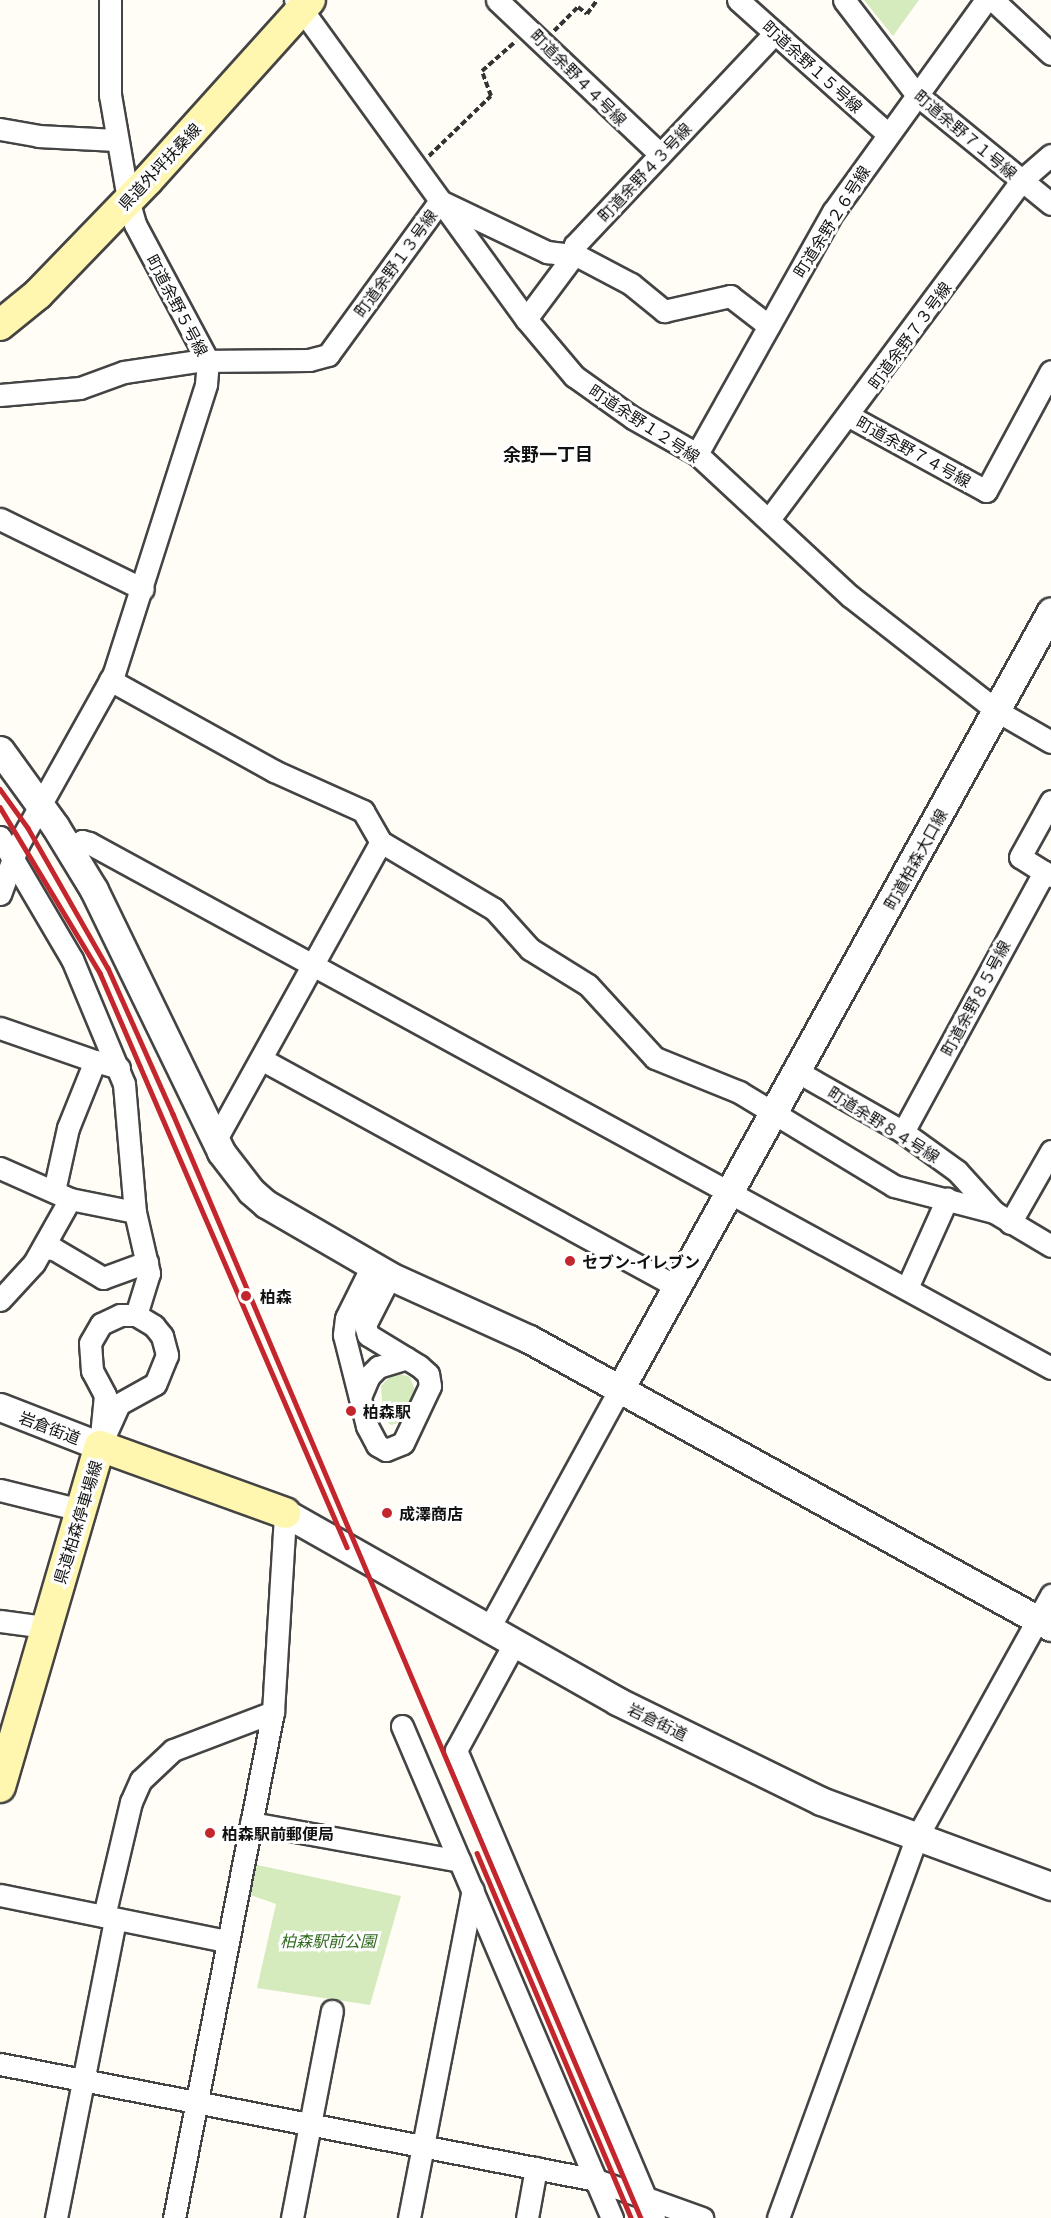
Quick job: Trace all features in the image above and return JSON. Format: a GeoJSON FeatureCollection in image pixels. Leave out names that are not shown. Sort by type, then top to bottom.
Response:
{"type":"FeatureCollection","features":[{"type":"Feature","properties":{"kind":"main road","name":"県道外坪扶桑線"},"geometry":{"type":"LineString","coordinates":[[0,320],[38,294],[128,198],[302,3]]}},
{"type":"Feature","properties":{"kind":"main road","name":"県道柏森停車場線"},"geometry":{"type":"LineString","coordinates":[[0,1787],[8,1727],[45,1627],[100,1446],[285,1513]]}},
{"type":"Feature","properties":{"kind":"street","name":"町道余野５号線"},"geometry":{"type":"LineString","coordinates":[[1,892],[5,847],[42,806],[112,676],[143,590],[206,384],[208,361],[135,224],[128,198],[116,141],[110,95],[110,0]]}},
{"type":"Feature","properties":{"kind":"street","name":"町道余野４４号線"},"geometry":{"type":"LineString","coordinates":[[497,0],[537,35],[660,154]]}},
{"type":"Feature","properties":{"kind":"street","name":"町道余野１５号線"},"geometry":{"type":"LineString","coordinates":[[738,0],[887,133]]}},
{"type":"Feature","properties":{"kind":"street","name":"町道余野７１号線"},"geometry":{"type":"LineString","coordinates":[[844,0],[916,94],[1051,204]]}},
{"type":"Feature","properties":{"kind":"street","name":"町道余野２６号線"},"geometry":{"type":"LineString","coordinates":[[697,454],[833,212],[887,133],[986,0]]}},
{"type":"Feature","properties":{"kind":"street"},"geometry":{"type":"LineString","coordinates":[[993,0],[1051,54]]}},
{"type":"Feature","properties":{"kind":"street","name":"町道余野１２号線"},"geometry":{"type":"LineString","coordinates":[[302,3],[416,169],[526,320],[574,376],[633,418],[697,454],[770,518],[850,596],[997,711],[1051,742]]}},
{"type":"Feature","properties":{"kind":"street","name":"町道余野４３号線"},"geometry":{"type":"LineString","coordinates":[[526,320],[571,255],[575,245],[775,33]]}},
{"type":"Feature","properties":{"kind":"street"},"geometry":{"type":"LineString","coordinates":[[0,129],[38,136],[116,141]]}},
{"type":"Feature","properties":{"kind":"street","name":"町道余野７３号線"},"geometry":{"type":"LineString","coordinates":[[770,518],[849,416],[1022,180],[1051,155]]}},
{"type":"Feature","properties":{"kind":"street","name":"町道余野１３号線"},"geometry":{"type":"LineString","coordinates":[[0,395],[80,388],[124,372],[208,361],[309,360],[328,355],[440,201],[547,252],[571,255],[632,284],[664,311],[729,296],[769,326]]}},
{"type":"Feature","properties":{"kind":"street","name":"町道余野７４号線"},"geometry":{"type":"LineString","coordinates":[[849,416],[986,491],[1051,371]]}},
{"type":"Feature","properties":{"kind":"street"},"geometry":{"type":"LineString","coordinates":[[0,519],[143,590]]}},
{"type":"Feature","properties":{"kind":"street","name":"町道柏森大口線"},"geometry":{"type":"LineString","coordinates":[[620,1389],[798,1072],[1051,611]]}},
{"type":"Feature","properties":{"kind":"street"},"geometry":{"type":"LineString","coordinates":[[112,676],[274,771],[363,811],[381,842],[494,909],[530,949],[588,985],[656,1058],[739,1092],[776,1111],[894,1186],[947,1199],[1002,1217],[1051,1151]]}},
{"type":"Feature","properties":{"kind":"street"},"geometry":{"type":"LineString","coordinates":[[0,750],[42,806],[69,848],[119,938],[215,1141],[251,1191],[266,1204],[381,1271],[529,1339],[1044,1624]]}},
{"type":"Feature","properties":{"kind":"street"},"geometry":{"type":"LineString","coordinates":[[1047,874],[1020,857],[1051,801]]}},
{"type":"Feature","properties":{"kind":"street"},"geometry":{"type":"LineString","coordinates":[[69,848],[82,841],[89,843],[1051,1368]]}},
{"type":"Feature","properties":{"kind":"street"},"geometry":{"type":"LineString","coordinates":[[215,1141],[381,842]]}},
{"type":"Feature","properties":{"kind":"street"},"geometry":{"type":"LineString","coordinates":[[5,847],[72,958],[119,1068],[135,1212],[147,1262],[147,1284],[136,1315]]}},
{"type":"Feature","properties":{"kind":"street","name":"町道余野８５号線"},"geometry":{"type":"LineString","coordinates":[[903,1132],[1047,874]]}},
{"type":"Feature","properties":{"kind":"street"},"geometry":{"type":"LineString","coordinates":[[0,1028],[119,1068]]}},
{"type":"Feature","properties":{"kind":"street"},"geometry":{"type":"LineString","coordinates":[[261,1059],[676,1286]]}},
{"type":"Feature","properties":{"kind":"street"},"geometry":{"type":"LineString","coordinates":[[0,1300],[44,1248],[62,1195],[68,1128],[95,1061]]}},
{"type":"Feature","properties":{"kind":"street","name":"町道余野８４号線"},"geometry":{"type":"LineString","coordinates":[[798,1072],[903,1132],[957,1171],[1002,1217],[1051,1246]]}},
{"type":"Feature","properties":{"kind":"street"},"geometry":{"type":"LineString","coordinates":[[0,1168],[62,1195],[135,1212]]}},
{"type":"Feature","properties":{"kind":"street"},"geometry":{"type":"LineString","coordinates":[[907,1288],[947,1199]]}},
{"type":"Feature","properties":{"kind":"street"},"geometry":{"type":"LineString","coordinates":[[44,1248],[54,1249],[102,1278],[147,1262]]}},
{"type":"Feature","properties":{"kind":"street"},"geometry":{"type":"LineString","coordinates":[[381,1271],[365,1325],[375,1340],[407,1358],[428,1374],[430,1386],[403,1443],[386,1450],[378,1445],[360,1397],[344,1335],[346,1318],[381,1271]]}},
{"type":"Feature","properties":{"kind":"street"},"geometry":{"type":"LineString","coordinates":[[136,1315],[154,1326],[162,1336],[165,1367],[149,1389],[119,1404],[100,1446],[105,1395],[91,1368],[90,1343],[101,1324],[109,1319],[136,1315]]}},
{"type":"Feature","properties":{"kind":"street"},"geometry":{"type":"LineString","coordinates":[[360,1397],[369,1376],[378,1367],[407,1358]]}},
{"type":"Feature","properties":{"kind":"street"},"geometry":{"type":"LineString","coordinates":[[489,1628],[620,1389]]}},
{"type":"Feature","properties":{"kind":"street","name":"岩倉街道"},"geometry":{"type":"LineString","coordinates":[[0,1407],[100,1446]]}},
{"type":"Feature","properties":{"kind":"street"},"geometry":{"type":"LineString","coordinates":[[0,1490],[81,1509]]}},
{"type":"Feature","properties":{"kind":"street"},"geometry":{"type":"LineString","coordinates":[[174,2218],[273,1712],[285,1513]]}},
{"type":"Feature","properties":{"kind":"street","name":"岩倉街道"},"geometry":{"type":"LineString","coordinates":[[285,1513],[617,1701],[821,1802],[1051,1886]]}},
{"type":"Feature","properties":{"kind":"street"},"geometry":{"type":"LineString","coordinates":[[778,2218],[917,1837],[1044,1624],[1051,1595]]}},
{"type":"Feature","properties":{"kind":"street"},"geometry":{"type":"LineString","coordinates":[[0,1621],[45,1627]]}},
{"type":"Feature","properties":{"kind":"street"},"geometry":{"type":"LineString","coordinates":[[514,1641],[456,1750],[654,2218]]}},
{"type":"Feature","properties":{"kind":"street"},"geometry":{"type":"LineString","coordinates":[[56,2218],[84,2082],[131,1802],[141,1780],[173,1750],[273,1712]]}},
{"type":"Feature","properties":{"kind":"street"},"geometry":{"type":"LineString","coordinates":[[402,1726],[612,2218]]}},
{"type":"Feature","properties":{"kind":"street"},"geometry":{"type":"LineString","coordinates":[[250,1823],[460,1861]]}},
{"type":"Feature","properties":{"kind":"street"},"geometry":{"type":"LineString","coordinates":[[409,2218],[473,1890]]}},
{"type":"Feature","properties":{"kind":"street"},"geometry":{"type":"LineString","coordinates":[[0,1895],[227,1941]]}},
{"type":"Feature","properties":{"kind":"street"},"geometry":{"type":"LineString","coordinates":[[291,2218],[332,2011]]}},
{"type":"Feature","properties":{"kind":"street"},"geometry":{"type":"LineString","coordinates":[[0,2064],[596,2180],[702,2218]]}},
{"type":"Feature","properties":{"kind":"street"},"geometry":{"type":"LineString","coordinates":[[526,2218],[536,2168]]}},
{"type":"Feature","properties":{"kind":"path"},"geometry":{"type":"LineString","coordinates":[[416,169],[491,96],[482,71],[578,7],[587,14],[597,0]]}},
{"type":"Feature","properties":{"kind":"green space"},"geometry":{"type":"Polygon","coordinates":[[[864,0],[919,0],[893,36],[864,0]]]}},
{"type":"Feature","properties":{"kind":"green space"},"geometry":{"type":"Polygon","coordinates":[[[394,1372],[410,1377],[415,1390],[398,1423],[391,1425],[383,1418],[381,1386],[394,1372]]]}},
{"type":"Feature","properties":{"kind":"green space","name":"柏森駅前公園"},"geometry":{"type":"Polygon","coordinates":[[[248,1863],[401,1896],[370,2005],[257,1988],[276,1904],[242,1892],[248,1863]]]}},
{"type":"Feature","properties":{"kind":"railway"},"geometry":{"type":"LineString","coordinates":[[0,789],[28,828],[108,968],[173,1114],[641,2218]]}},
{"type":"Feature","properties":{"kind":"railway"},"geometry":{"type":"LineString","coordinates":[[0,807],[100,973],[347,1547]]}},
{"type":"Feature","properties":{"kind":"railway"},"geometry":{"type":"LineString","coordinates":[[477,1853],[631,2218]]}},
{"type":"Feature","properties":{"kind":"place","name":"セブン-イレブン"},"geometry":{"type":"Point","coordinates":[570,1261]}},
{"type":"Feature","properties":{"kind":"place","name":"柏森"},"geometry":{"type":"Point","coordinates":[246,1296]}},
{"type":"Feature","properties":{"kind":"place","name":"柏森駅"},"geometry":{"type":"Point","coordinates":[351,1411]}},
{"type":"Feature","properties":{"kind":"place","name":"成澤商店"},"geometry":{"type":"Point","coordinates":[387,1513]}},
{"type":"Feature","properties":{"kind":"place","name":"柏森駅前郵便局"},"geometry":{"type":"Point","coordinates":[210,1833]}},
{"type":"Feature","properties":{"kind":"district","name":"余野一丁目"},"geometry":{"type":"Point","coordinates":[548,453]}}]}
